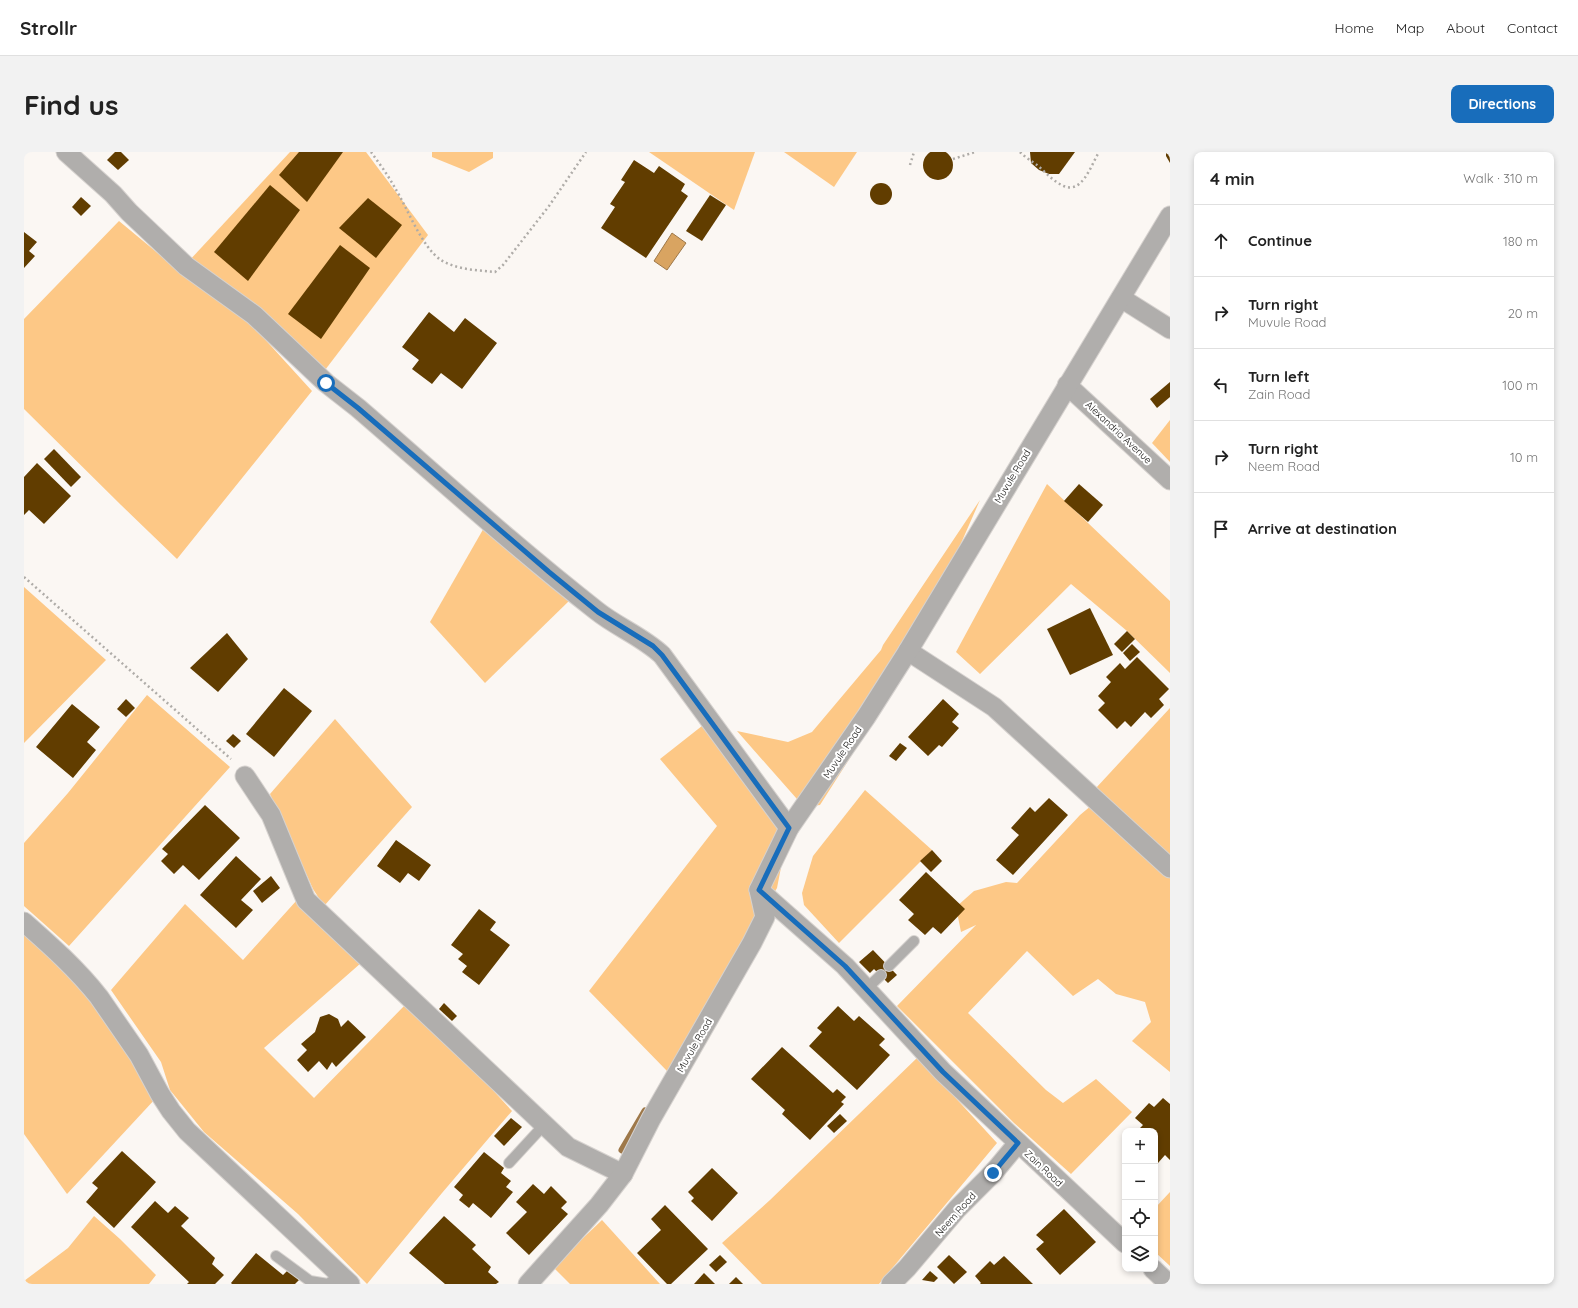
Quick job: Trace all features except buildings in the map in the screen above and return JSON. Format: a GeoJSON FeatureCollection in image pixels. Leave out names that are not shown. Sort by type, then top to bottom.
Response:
{"type":"FeatureCollection","features":[{"type":"Feature","properties":{"kind":"street"},"geometry":{"type":"LineString","coordinates":[[66,152],[114,194],[129,212],[186,266],[254,315],[326,383],[358,408],[586,602],[616,625],[653,646],[662,655],[789,828]]}},
{"type":"Feature","properties":{"kind":"street","name":"Muvule Road"},"geometry":{"type":"LineString","coordinates":[[528,1284],[599,1205],[622,1174],[651,1119],[752,943],[765,917],[759,890],[789,828],[866,717],[908,652],[1067,385],[1170,216]]}},
{"type":"Feature","properties":{"kind":"street"},"geometry":{"type":"LineString","coordinates":[[1121,298],[1170,329]]}},
{"type":"Feature","properties":{"kind":"street","name":"Alexandria Avenue"},"geometry":{"type":"LineString","coordinates":[[1067,385],[1170,480]]}},
{"type":"Feature","properties":{"kind":"street"},"geometry":{"type":"LineString","coordinates":[[908,652],[994,707],[1170,868]]}},
{"type":"Feature","properties":{"kind":"street"},"geometry":{"type":"LineString","coordinates":[[245,776],[271,815],[306,900],[568,1147],[622,1174]]}},
{"type":"Feature","properties":{"kind":"street","name":"Zain Road"},"geometry":{"type":"LineString","coordinates":[[759,890],[845,966],[943,1072],[1122,1240]]}},
{"type":"Feature","properties":{"kind":"street"},"geometry":{"type":"LineString","coordinates":[[24,922],[45,940],[99,997],[139,1055],[171,1111],[187,1131],[345,1280]]}},
{"type":"Feature","properties":{"kind":"street","name":"Neem Road"},"geometry":{"type":"LineString","coordinates":[[891,1284],[907,1268],[957,1209],[993,1173],[1018,1143]]}},
{"type":"Feature","properties":{"kind":"street"},"geometry":{"type":"LineString","coordinates":[[1156,1272],[1169,1284]]}},
{"type":"Feature","properties":{"kind":"lane"},"geometry":{"type":"LineString","coordinates":[[889,966],[914,941]]}},
{"type":"Feature","properties":{"kind":"lane"},"geometry":{"type":"LineString","coordinates":[[866,989],[881,975]]}},
{"type":"Feature","properties":{"kind":"lane"},"geometry":{"type":"LineString","coordinates":[[509,1163],[544,1125]]}},
{"type":"Feature","properties":{"kind":"lane"},"geometry":{"type":"LineString","coordinates":[[276,1256],[310,1281],[328,1284],[345,1280]]}},
{"type":"Feature","properties":{"kind":"path"},"geometry":{"type":"LineString","coordinates":[[371,152],[395,187],[433,253],[440,260],[462,268],[495,272],[503,266],[549,206],[586,152]]}},
{"type":"Feature","properties":{"kind":"path"},"geometry":{"type":"LineString","coordinates":[[910,165],[914,152]]}},
{"type":"Feature","properties":{"kind":"path"},"geometry":{"type":"LineString","coordinates":[[953,160],[975,152]]}},
{"type":"Feature","properties":{"kind":"path"},"geometry":{"type":"LineString","coordinates":[[1020,152],[1057,183],[1074,187],[1083,180],[1099,152]]}},
{"type":"Feature","properties":{"kind":"path"},"geometry":{"type":"LineString","coordinates":[[24,577],[237,764],[245,776]]}},
{"type":"Feature","properties":{"kind":"shaded area"},"geometry":{"type":"Polygon","coordinates":[[[290,152],[366,152],[428,235],[322,374],[188,262],[290,152]]]}},
{"type":"Feature","properties":{"kind":"shaded area"},"geometry":{"type":"Polygon","coordinates":[[[432,152],[493,152],[493,158],[469,172],[432,157],[432,152]]]}},
{"type":"Feature","properties":{"kind":"shaded area"},"geometry":{"type":"Polygon","coordinates":[[[649,152],[755,152],[734,210],[649,152]]]}},
{"type":"Feature","properties":{"kind":"shaded area"},"geometry":{"type":"Polygon","coordinates":[[[784,152],[857,152],[834,187],[784,152]]]}},
{"type":"Feature","properties":{"kind":"shaded area"},"geometry":{"type":"Polygon","coordinates":[[[119,221],[189,279],[252,325],[312,391],[177,559],[24,409],[24,319],[119,221]]]}},
{"type":"Feature","properties":{"kind":"shaded area"},"geometry":{"type":"Polygon","coordinates":[[[672,233],[686,243],[667,270],[654,261],[672,233]]]}},
{"type":"Feature","properties":{"kind":"shaded area"},"geometry":{"type":"Polygon","coordinates":[[[1170,420],[1170,462],[1152,443],[1170,420]]]}},
{"type":"Feature","properties":{"kind":"shaded area"},"geometry":{"type":"Polygon","coordinates":[[[1047,484],[1170,601],[1170,673],[1127,631],[1071,584],[980,674],[956,652],[1047,484]]]}},
{"type":"Feature","properties":{"kind":"shaded area"},"geometry":{"type":"Polygon","coordinates":[[[980,500],[904,673],[820,805],[804,807],[737,731],[788,742],[812,732],[881,650],[980,500]]]}},
{"type":"Feature","properties":{"kind":"shaded area"},"geometry":{"type":"Polygon","coordinates":[[[485,526],[570,600],[485,683],[430,622],[485,526]]]}},
{"type":"Feature","properties":{"kind":"shaded area"},"geometry":{"type":"Polygon","coordinates":[[[24,587],[106,660],[24,743],[24,587]]]}},
{"type":"Feature","properties":{"kind":"shaded area"},"geometry":{"type":"Polygon","coordinates":[[[147,695],[230,767],[69,946],[24,906],[24,843],[68,793],[147,695]]]}},
{"type":"Feature","properties":{"kind":"shaded area"},"geometry":{"type":"Polygon","coordinates":[[[1170,708],[1170,855],[1096,788],[1170,708]]]}},
{"type":"Feature","properties":{"kind":"shaded area"},"geometry":{"type":"Polygon","coordinates":[[[335,719],[412,807],[324,906],[313,889],[270,794],[335,719]]]}},
{"type":"Feature","properties":{"kind":"shaded area"},"geometry":{"type":"Polygon","coordinates":[[[707,722],[781,807],[784,852],[777,888],[668,1072],[589,991],[717,826],[660,759],[707,722]]]}},
{"type":"Feature","properties":{"kind":"shaded area"},"geometry":{"type":"Polygon","coordinates":[[[865,790],[932,850],[839,943],[804,905],[802,893],[813,856],[865,790]]]}},
{"type":"Feature","properties":{"kind":"shaded area"},"geometry":{"type":"Polygon","coordinates":[[[1092,805],[1170,877],[1170,1072],[1132,1041],[1151,1022],[1145,1002],[1116,994],[1098,979],[1073,996],[1027,951],[968,1013],[1046,1090],[1063,1103],[1096,1079],[1132,1112],[1071,1174],[1014,1123],[897,1006],[976,925],[961,932],[956,907],[974,891],[1006,882],[1017,883],[1080,815],[1092,805]]]}},
{"type":"Feature","properties":{"kind":"shaded area"},"geometry":{"type":"Polygon","coordinates":[[[297,900],[361,963],[264,1048],[314,1098],[406,1004],[480,1076],[512,1111],[367,1284],[298,1214],[204,1132],[170,1090],[161,1062],[111,990],[185,904],[243,960],[297,900]]]}},
{"type":"Feature","properties":{"kind":"shaded area"},"geometry":{"type":"Polygon","coordinates":[[[24,927],[95,997],[156,1098],[67,1194],[24,1134],[24,927]]]}},
{"type":"Feature","properties":{"kind":"shaded area"},"geometry":{"type":"Polygon","coordinates":[[[918,1057],[997,1143],[879,1284],[762,1284],[722,1243],[770,1200],[918,1057]]]}},
{"type":"Feature","properties":{"kind":"shaded area"},"geometry":{"type":"Polygon","coordinates":[[[1170,1192],[1170,1266],[1158,1255],[1158,1205],[1170,1192]]]}},
{"type":"Feature","properties":{"kind":"shaded area"},"geometry":{"type":"Polygon","coordinates":[[[94,1216],[120,1239],[156,1275],[149,1284],[24,1284],[24,1281],[68,1248],[94,1216]]]}},
{"type":"Feature","properties":{"kind":"shaded area"},"geometry":{"type":"Polygon","coordinates":[[[602,1220],[660,1284],[570,1284],[553,1267],[602,1220]]]}},
{"type":"Feature","properties":{"kind":"waterway"},"geometry":{"type":"LineString","coordinates":[[622,1150],[645,1111]]}},
{"type":"Feature","properties":{"kind":"route"},"geometry":{"type":"LineString","coordinates":[[326,383],[358,408],[549,572],[598,612],[616,625],[653,646],[662,655],[789,828],[759,890],[845,966],[943,1072],[1018,1143],[993,1173]]}}]}
